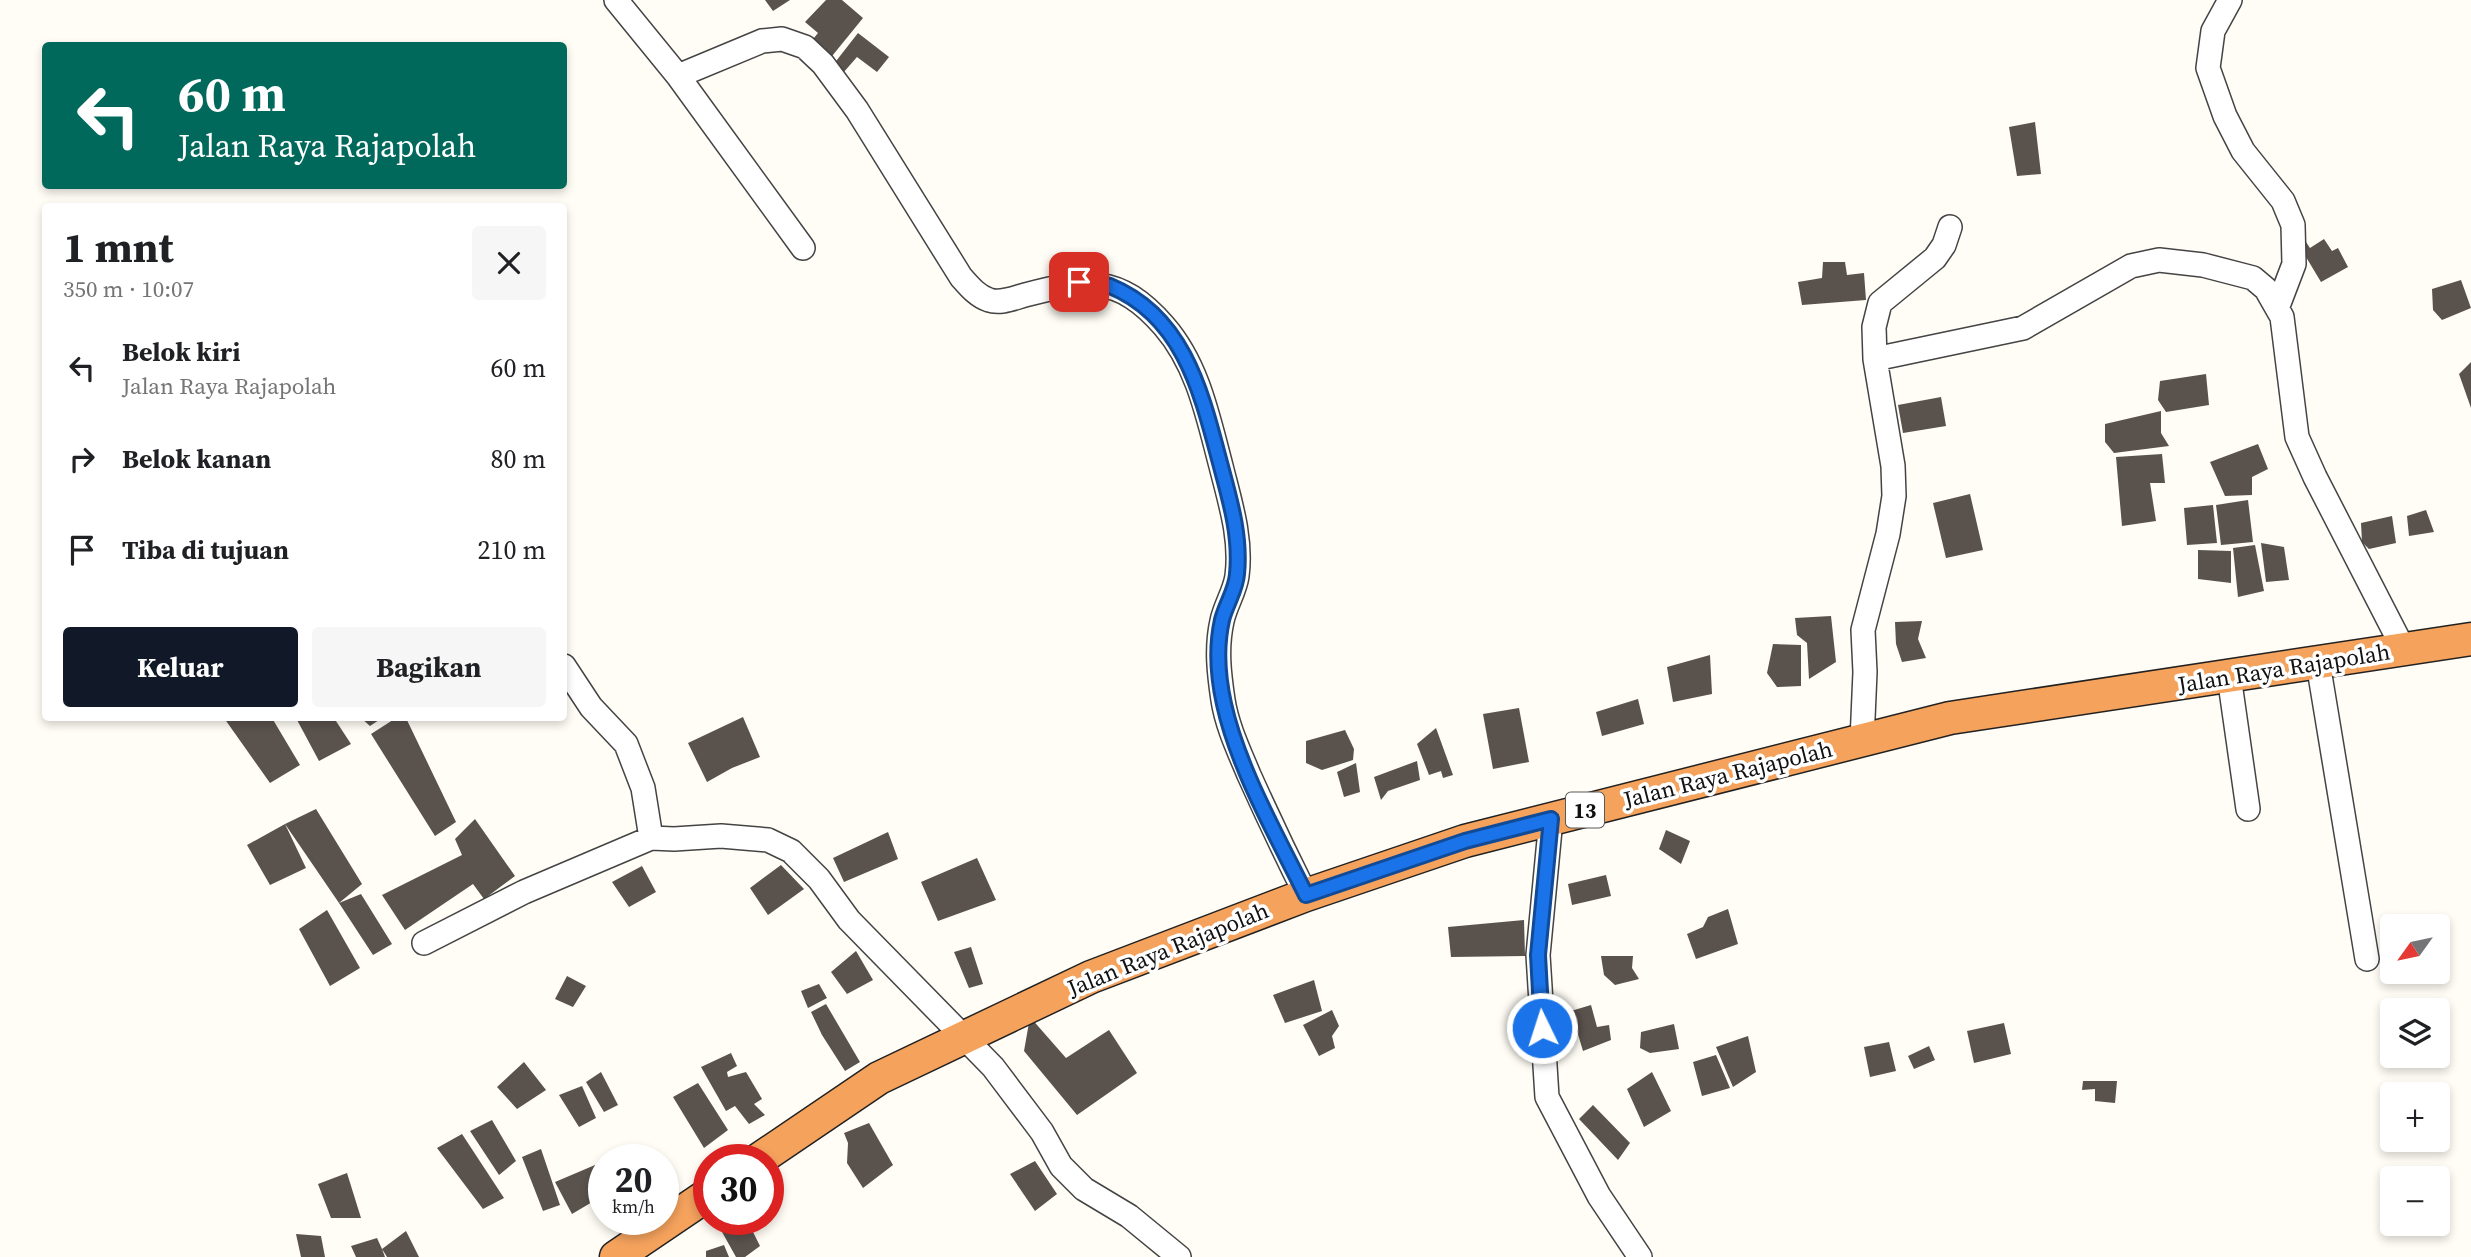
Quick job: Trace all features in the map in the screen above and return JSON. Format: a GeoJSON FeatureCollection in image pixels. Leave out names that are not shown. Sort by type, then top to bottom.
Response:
{"type":"FeatureCollection","features":[{"type":"Feature","properties":{"kind":"highway","name":"Jalan Raya Rajapolah"},"geometry":{"type":"LineString","coordinates":[[782,1144],[879,1078],[1091,977],[1306,895],[1465,841],[1950,718],[2471,639]]}},
{"type":"Feature","properties":{"kind":"highway"},"geometry":{"type":"LineString","coordinates":[[616,1257],[693,1205]]}},
{"type":"Feature","properties":{"kind":"street"},"geometry":{"type":"LineString","coordinates":[[616,0],[678,76],[803,248]]}},
{"type":"Feature","properties":{"kind":"street"},"geometry":{"type":"LineString","coordinates":[[2230,0],[2213,32],[2208,68],[2225,116],[2243,151],[2283,201],[2293,225],[2294,264],[2277,306]]}},
{"type":"Feature","properties":{"kind":"street"},"geometry":{"type":"LineString","coordinates":[[678,76],[762,41],[782,39],[805,47],[823,64],[857,110],[961,277],[976,293],[990,301],[998,301],[1079,282],[1108,285],[1138,301],[1162,324],[1181,348],[1201,392],[1234,515],[1238,546],[1237,578],[1222,619],[1218,652],[1224,704],[1237,747],[1306,895]]}},
{"type":"Feature","properties":{"kind":"street"},"geometry":{"type":"LineString","coordinates":[[1862,741],[1865,672],[1863,630],[1888,534],[1894,496],[1893,466],[1875,359],[1874,327],[1880,303],[1935,258],[1944,245],[1950,228]]}},
{"type":"Feature","properties":{"kind":"street"},"geometry":{"type":"LineString","coordinates":[[1875,359],[2023,328],[2131,266],[2159,260],[2203,265],[2253,278],[2266,289],[2277,306],[2286,337],[2297,437],[2404,649]]}},
{"type":"Feature","properties":{"kind":"street"},"geometry":{"type":"LineString","coordinates":[[2318,663],[2367,959]]}},
{"type":"Feature","properties":{"kind":"street"},"geometry":{"type":"LineString","coordinates":[[567,671],[591,707],[626,744],[643,788],[651,838]]}},
{"type":"Feature","properties":{"kind":"street"},"geometry":{"type":"LineString","coordinates":[[2229,676],[2248,810]]}},
{"type":"Feature","properties":{"kind":"street"},"geometry":{"type":"LineString","coordinates":[[1551,819],[1538,955],[1547,1097],[1599,1196],[1640,1257]]}},
{"type":"Feature","properties":{"kind":"street"},"geometry":{"type":"LineString","coordinates":[[425,943],[524,892],[651,838],[721,836],[768,840],[791,851],[820,880],[849,920],[993,1067],[1023,1106],[1061,1166],[1084,1189],[1129,1216],[1179,1257]]}},
{"type":"Feature","properties":{"kind":"building"},"geometry":{"type":"Polygon","coordinates":[[[765,0],[790,0],[773,11],[765,0]]]}},
{"type":"Feature","properties":{"kind":"building"},"geometry":{"type":"Polygon","coordinates":[[[826,0],[842,0],[863,18],[828,61],[809,44],[818,33],[805,22],[826,0]]]}},
{"type":"Feature","properties":{"kind":"building"},"geometry":{"type":"Polygon","coordinates":[[[858,33],[889,57],[877,72],[857,57],[843,73],[833,65],[858,33]]]}},
{"type":"Feature","properties":{"kind":"building"},"geometry":{"type":"Polygon","coordinates":[[[2035,122],[2041,174],[2017,176],[2009,127],[2035,122]]]}},
{"type":"Feature","properties":{"kind":"building"},"geometry":{"type":"Polygon","coordinates":[[[2324,239],[2332,251],[2338,248],[2348,267],[2321,282],[2300,247],[2306,242],[2310,248],[2324,239]]]}},
{"type":"Feature","properties":{"kind":"building"},"geometry":{"type":"Polygon","coordinates":[[[1823,262],[1845,262],[1847,275],[1864,273],[1866,300],[1802,305],[1798,282],[1822,278],[1823,262]]]}},
{"type":"Feature","properties":{"kind":"building"},"geometry":{"type":"Polygon","coordinates":[[[2461,280],[2471,308],[2442,320],[2433,310],[2432,289],[2461,280]]]}},
{"type":"Feature","properties":{"kind":"building"},"geometry":{"type":"Polygon","coordinates":[[[2471,362],[2471,408],[2459,374],[2471,362]]]}},
{"type":"Feature","properties":{"kind":"building"},"geometry":{"type":"Polygon","coordinates":[[[2206,374],[2209,405],[2166,412],[2158,400],[2160,381],[2206,374]]]}},
{"type":"Feature","properties":{"kind":"building"},"geometry":{"type":"Polygon","coordinates":[[[1941,397],[1946,426],[1903,433],[1898,405],[1941,397]]]}},
{"type":"Feature","properties":{"kind":"building"},"geometry":{"type":"Polygon","coordinates":[[[2161,411],[2161,433],[2169,446],[2114,453],[2105,442],[2105,424],[2161,411]]]}},
{"type":"Feature","properties":{"kind":"building"},"geometry":{"type":"Polygon","coordinates":[[[2258,444],[2268,469],[2252,477],[2252,495],[2225,496],[2210,462],[2258,444]]]}},
{"type":"Feature","properties":{"kind":"building"},"geometry":{"type":"Polygon","coordinates":[[[2162,454],[2165,483],[2150,483],[2156,521],[2122,526],[2116,457],[2162,454]]]}},
{"type":"Feature","properties":{"kind":"building"},"geometry":{"type":"Polygon","coordinates":[[[1970,494],[1983,550],[1946,558],[1933,503],[1970,494]]]}},
{"type":"Feature","properties":{"kind":"building"},"geometry":{"type":"Polygon","coordinates":[[[2248,500],[2253,542],[2221,545],[2216,505],[2248,500]]]}},
{"type":"Feature","properties":{"kind":"building"},"geometry":{"type":"Polygon","coordinates":[[[2213,505],[2217,543],[2187,545],[2184,508],[2213,505]]]}},
{"type":"Feature","properties":{"kind":"building"},"geometry":{"type":"Polygon","coordinates":[[[2426,510],[2434,532],[2409,536],[2407,516],[2426,510]]]}},
{"type":"Feature","properties":{"kind":"building"},"geometry":{"type":"Polygon","coordinates":[[[2392,516],[2396,543],[2369,549],[2362,542],[2361,523],[2392,516]]]}},
{"type":"Feature","properties":{"kind":"building"},"geometry":{"type":"Polygon","coordinates":[[[2261,543],[2284,547],[2289,580],[2266,582],[2261,543]]]}},
{"type":"Feature","properties":{"kind":"building"},"geometry":{"type":"Polygon","coordinates":[[[2255,545],[2264,591],[2238,597],[2233,548],[2255,545]]]}},
{"type":"Feature","properties":{"kind":"building"},"geometry":{"type":"Polygon","coordinates":[[[2198,550],[2231,551],[2231,583],[2198,579],[2198,550]]]}},
{"type":"Feature","properties":{"kind":"building"},"geometry":{"type":"Polygon","coordinates":[[[1831,616],[1836,662],[1809,679],[1807,643],[1797,635],[1795,618],[1831,616]]]}},
{"type":"Feature","properties":{"kind":"building"},"geometry":{"type":"Polygon","coordinates":[[[1922,621],[1918,639],[1926,658],[1902,662],[1896,644],[1895,622],[1922,621]]]}},
{"type":"Feature","properties":{"kind":"building"},"geometry":{"type":"Polygon","coordinates":[[[1773,644],[1801,645],[1801,686],[1777,687],[1767,673],[1773,644]]]}},
{"type":"Feature","properties":{"kind":"building"},"geometry":{"type":"Polygon","coordinates":[[[1710,655],[1712,694],[1673,702],[1667,667],[1710,655]]]}},
{"type":"Feature","properties":{"kind":"building"},"geometry":{"type":"Polygon","coordinates":[[[1638,699],[1644,724],[1602,736],[1596,712],[1638,699]]]}},
{"type":"Feature","properties":{"kind":"building"},"geometry":{"type":"Polygon","coordinates":[[[1519,708],[1529,762],[1493,769],[1483,714],[1519,708]]]}},
{"type":"Feature","properties":{"kind":"building"},"geometry":{"type":"Polygon","coordinates":[[[743,717],[760,757],[707,782],[688,743],[743,717]]]}},
{"type":"Feature","properties":{"kind":"building"},"geometry":{"type":"Polygon","coordinates":[[[226,721],[274,721],[300,765],[270,783],[226,721]]]}},
{"type":"Feature","properties":{"kind":"building"},"geometry":{"type":"Polygon","coordinates":[[[298,721],[336,721],[351,744],[319,761],[298,721]]]}},
{"type":"Feature","properties":{"kind":"building"},"geometry":{"type":"Polygon","coordinates":[[[364,721],[378,721],[370,726],[364,721]]]}},
{"type":"Feature","properties":{"kind":"building"},"geometry":{"type":"Polygon","coordinates":[[[391,721],[407,721],[456,822],[435,836],[371,734],[391,721]]]}},
{"type":"Feature","properties":{"kind":"building"},"geometry":{"type":"Polygon","coordinates":[[[1436,728],[1453,775],[1443,778],[1441,771],[1429,775],[1417,744],[1436,728]]]}},
{"type":"Feature","properties":{"kind":"building"},"geometry":{"type":"Polygon","coordinates":[[[1345,730],[1354,749],[1353,760],[1322,770],[1306,763],[1306,741],[1345,730]]]}},
{"type":"Feature","properties":{"kind":"building"},"geometry":{"type":"Polygon","coordinates":[[[1417,761],[1420,780],[1388,791],[1381,800],[1374,777],[1417,761]]]}},
{"type":"Feature","properties":{"kind":"building"},"geometry":{"type":"Polygon","coordinates":[[[1356,763],[1360,792],[1344,797],[1337,772],[1356,763]]]}},
{"type":"Feature","properties":{"kind":"building"},"geometry":{"type":"Polygon","coordinates":[[[316,809],[362,884],[339,903],[285,824],[316,809]]]}},
{"type":"Feature","properties":{"kind":"building"},"geometry":{"type":"Polygon","coordinates":[[[475,819],[515,876],[484,899],[473,884],[405,930],[382,895],[462,855],[455,839],[475,819]]]}},
{"type":"Feature","properties":{"kind":"building"},"geometry":{"type":"Polygon","coordinates":[[[285,824],[306,868],[270,885],[247,845],[285,824]]]}},
{"type":"Feature","properties":{"kind":"building"},"geometry":{"type":"Polygon","coordinates":[[[1666,830],[1690,841],[1681,864],[1659,849],[1666,830]]]}},
{"type":"Feature","properties":{"kind":"building"},"geometry":{"type":"Polygon","coordinates":[[[888,832],[898,859],[844,882],[833,858],[888,832]]]}},
{"type":"Feature","properties":{"kind":"building"},"geometry":{"type":"Polygon","coordinates":[[[977,858],[996,900],[938,921],[921,882],[977,858]]]}},
{"type":"Feature","properties":{"kind":"building"},"geometry":{"type":"Polygon","coordinates":[[[781,865],[804,889],[768,915],[750,888],[781,865]]]}},
{"type":"Feature","properties":{"kind":"building"},"geometry":{"type":"Polygon","coordinates":[[[642,866],[656,892],[629,907],[612,882],[642,866]]]}},
{"type":"Feature","properties":{"kind":"building"},"geometry":{"type":"Polygon","coordinates":[[[1606,875],[1611,896],[1572,905],[1568,884],[1606,875]]]}},
{"type":"Feature","properties":{"kind":"building"},"geometry":{"type":"Polygon","coordinates":[[[361,894],[392,944],[373,955],[339,903],[361,894]]]}},
{"type":"Feature","properties":{"kind":"building"},"geometry":{"type":"Polygon","coordinates":[[[1728,909],[1738,944],[1696,959],[1687,934],[1703,927],[1708,917],[1728,909]]]}},
{"type":"Feature","properties":{"kind":"building"},"geometry":{"type":"Polygon","coordinates":[[[327,910],[360,968],[330,986],[299,929],[327,910]]]}},
{"type":"Feature","properties":{"kind":"building"},"geometry":{"type":"Polygon","coordinates":[[[1524,920],[1525,956],[1451,957],[1448,927],[1524,920]]]}},
{"type":"Feature","properties":{"kind":"building"},"geometry":{"type":"Polygon","coordinates":[[[971,947],[983,984],[969,988],[954,952],[971,947]]]}},
{"type":"Feature","properties":{"kind":"building"},"geometry":{"type":"Polygon","coordinates":[[[856,951],[873,980],[847,994],[831,972],[856,951]]]}},
{"type":"Feature","properties":{"kind":"building"},"geometry":{"type":"Polygon","coordinates":[[[1601,956],[1633,956],[1632,968],[1639,979],[1615,985],[1604,975],[1601,956]]]}},
{"type":"Feature","properties":{"kind":"building"},"geometry":{"type":"Polygon","coordinates":[[[567,976],[586,986],[573,1007],[555,999],[567,976]]]}},
{"type":"Feature","properties":{"kind":"building"},"geometry":{"type":"Polygon","coordinates":[[[1314,980],[1322,1011],[1285,1023],[1273,995],[1314,980]]]}},
{"type":"Feature","properties":{"kind":"building"},"geometry":{"type":"Polygon","coordinates":[[[819,984],[827,998],[808,1008],[801,991],[819,984]]]}},
{"type":"Feature","properties":{"kind":"building"},"geometry":{"type":"Polygon","coordinates":[[[826,1004],[860,1062],[845,1071],[811,1012],[826,1004]]]}},
{"type":"Feature","properties":{"kind":"building"},"geometry":{"type":"Polygon","coordinates":[[[1591,1005],[1597,1027],[1609,1025],[1611,1040],[1583,1051],[1571,1011],[1591,1005]]]}},
{"type":"Feature","properties":{"kind":"building"},"geometry":{"type":"Polygon","coordinates":[[[1332,1010],[1339,1026],[1332,1036],[1335,1048],[1319,1056],[1303,1025],[1332,1010]]]}},
{"type":"Feature","properties":{"kind":"building"},"geometry":{"type":"Polygon","coordinates":[[[1030,1017],[1066,1058],[1109,1030],[1137,1073],[1077,1115],[1024,1051],[1030,1017]]]}},
{"type":"Feature","properties":{"kind":"building"},"geometry":{"type":"Polygon","coordinates":[[[2004,1023],[2011,1054],[1974,1063],[1967,1031],[2004,1023]]]}},
{"type":"Feature","properties":{"kind":"building"},"geometry":{"type":"Polygon","coordinates":[[[1674,1024],[1679,1049],[1650,1053],[1640,1048],[1641,1032],[1674,1024]]]}},
{"type":"Feature","properties":{"kind":"building"},"geometry":{"type":"Polygon","coordinates":[[[1748,1036],[1756,1072],[1733,1087],[1716,1047],[1748,1036]]]}},
{"type":"Feature","properties":{"kind":"building"},"geometry":{"type":"Polygon","coordinates":[[[1889,1042],[1896,1071],[1870,1077],[1864,1047],[1889,1042]]]}},
{"type":"Feature","properties":{"kind":"building"},"geometry":{"type":"Polygon","coordinates":[[[1929,1046],[1935,1060],[1914,1069],[1908,1056],[1929,1046]]]}},
{"type":"Feature","properties":{"kind":"building"},"geometry":{"type":"Polygon","coordinates":[[[731,1053],[737,1066],[727,1072],[728,1077],[746,1072],[762,1099],[754,1104],[765,1115],[749,1124],[735,1106],[726,1111],[701,1067],[731,1053]]]}},
{"type":"Feature","properties":{"kind":"building"},"geometry":{"type":"Polygon","coordinates":[[[1716,1055],[1730,1088],[1702,1096],[1693,1062],[1716,1055]]]}},
{"type":"Feature","properties":{"kind":"building"},"geometry":{"type":"Polygon","coordinates":[[[524,1062],[546,1090],[517,1109],[497,1087],[524,1062]]]}},
{"type":"Feature","properties":{"kind":"building"},"geometry":{"type":"Polygon","coordinates":[[[601,1072],[618,1105],[604,1112],[586,1082],[601,1072]]]}},
{"type":"Feature","properties":{"kind":"building"},"geometry":{"type":"Polygon","coordinates":[[[1652,1072],[1671,1111],[1644,1127],[1627,1089],[1652,1072]]]}},
{"type":"Feature","properties":{"kind":"building"},"geometry":{"type":"Polygon","coordinates":[[[2083,1081],[2117,1081],[2115,1103],[2095,1101],[2095,1089],[2082,1090],[2083,1081]]]}},
{"type":"Feature","properties":{"kind":"building"},"geometry":{"type":"Polygon","coordinates":[[[698,1083],[728,1130],[709,1144],[702,1144],[673,1097],[698,1083]]]}},
{"type":"Feature","properties":{"kind":"building"},"geometry":{"type":"Polygon","coordinates":[[[582,1086],[596,1118],[579,1127],[559,1095],[582,1086]]]}},
{"type":"Feature","properties":{"kind":"building"},"geometry":{"type":"Polygon","coordinates":[[[1593,1105],[1630,1143],[1618,1160],[1579,1119],[1593,1105]]]}},
{"type":"Feature","properties":{"kind":"building"},"geometry":{"type":"Polygon","coordinates":[[[492,1120],[516,1161],[499,1175],[470,1131],[492,1120]]]}},
{"type":"Feature","properties":{"kind":"building"},"geometry":{"type":"Polygon","coordinates":[[[869,1123],[893,1165],[863,1188],[847,1163],[848,1143],[844,1133],[869,1123]]]}},
{"type":"Feature","properties":{"kind":"building"},"geometry":{"type":"Polygon","coordinates":[[[462,1134],[504,1198],[483,1209],[437,1148],[462,1134]]]}},
{"type":"Feature","properties":{"kind":"building"},"geometry":{"type":"Polygon","coordinates":[[[541,1149],[560,1205],[543,1211],[522,1157],[541,1149]]]}},
{"type":"Feature","properties":{"kind":"building"},"geometry":{"type":"Polygon","coordinates":[[[1035,1161],[1057,1194],[1035,1211],[1010,1174],[1035,1161]]]}},
{"type":"Feature","properties":{"kind":"building"},"geometry":{"type":"Polygon","coordinates":[[[588,1168],[588,1204],[572,1214],[555,1182],[588,1168]]]}},
{"type":"Feature","properties":{"kind":"building"},"geometry":{"type":"Polygon","coordinates":[[[347,1173],[361,1218],[331,1218],[318,1184],[347,1173]]]}},
{"type":"Feature","properties":{"kind":"building"},"geometry":{"type":"Polygon","coordinates":[[[406,1231],[419,1257],[387,1257],[382,1249],[406,1231]]]}},
{"type":"Feature","properties":{"kind":"building"},"geometry":{"type":"Polygon","coordinates":[[[296,1234],[321,1236],[325,1257],[301,1257],[296,1234]]]}},
{"type":"Feature","properties":{"kind":"building"},"geometry":{"type":"Polygon","coordinates":[[[724,1235],[754,1235],[760,1246],[745,1257],[736,1257],[724,1235]]]}},
{"type":"Feature","properties":{"kind":"building"},"geometry":{"type":"Polygon","coordinates":[[[377,1238],[385,1257],[356,1257],[351,1246],[377,1238]]]}},
{"type":"Feature","properties":{"kind":"building"},"geometry":{"type":"Polygon","coordinates":[[[724,1245],[729,1257],[706,1257],[706,1251],[724,1245]]]}},
{"type":"Feature","properties":{"kind":"route"},"geometry":{"type":"LineString","coordinates":[[1079,282],[1108,285],[1138,301],[1162,324],[1181,348],[1201,392],[1234,515],[1238,546],[1237,578],[1222,619],[1218,652],[1224,704],[1237,747],[1306,895],[1465,841],[1551,819],[1538,955],[1542,1028]]}}]}
